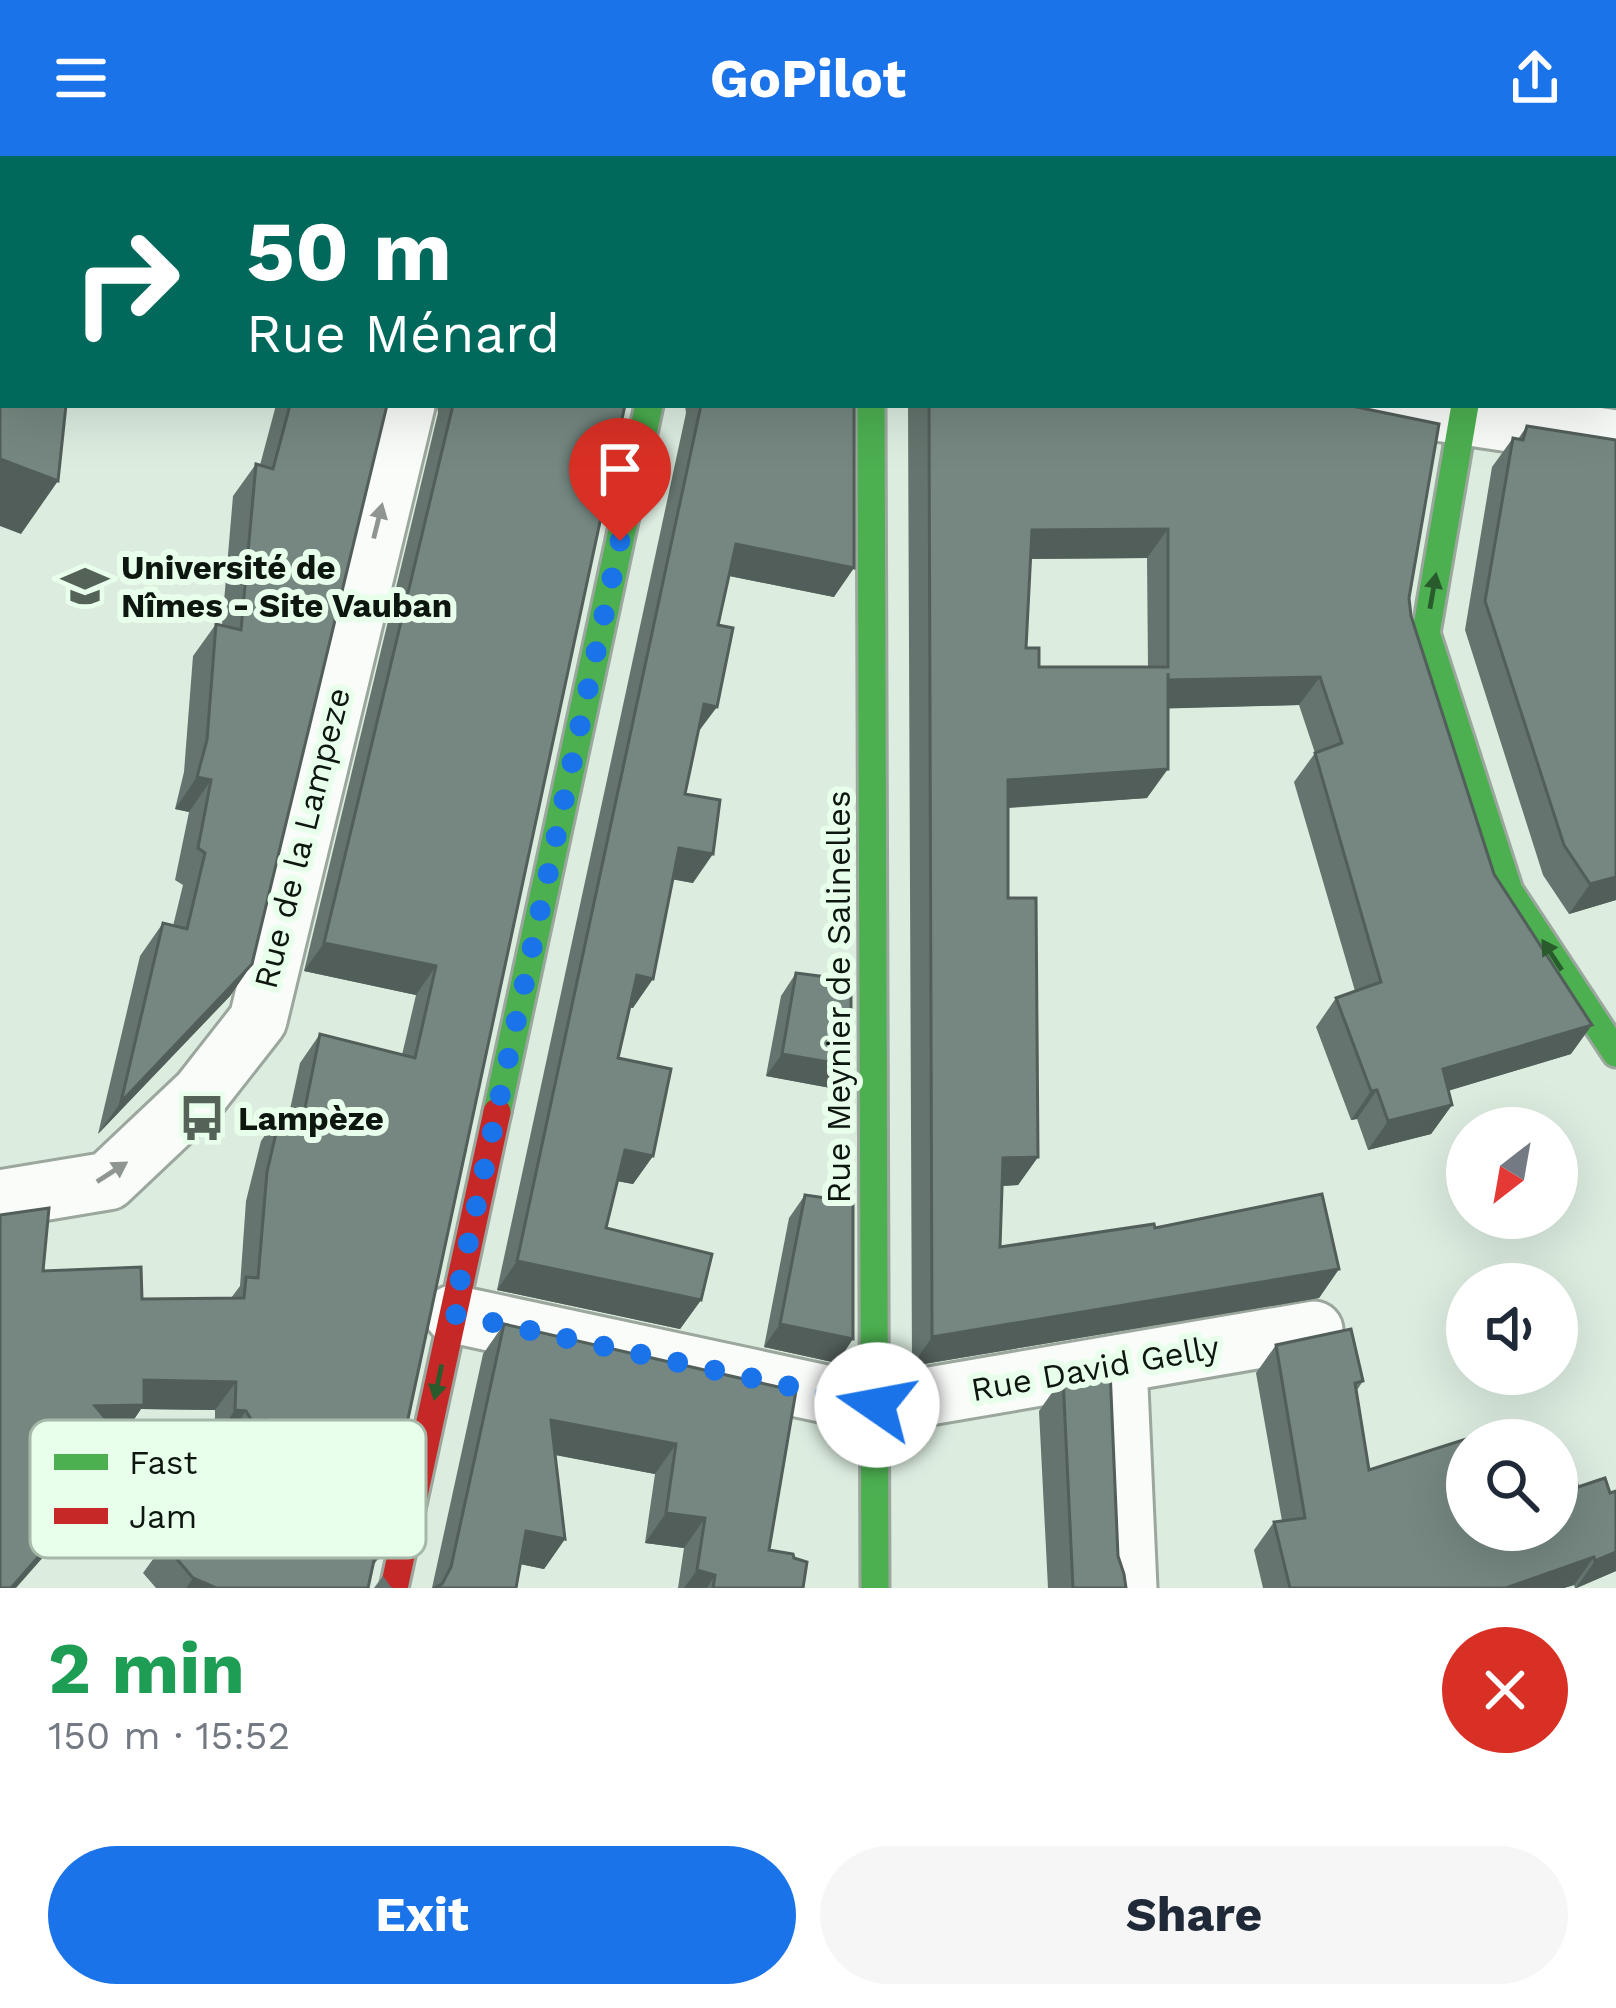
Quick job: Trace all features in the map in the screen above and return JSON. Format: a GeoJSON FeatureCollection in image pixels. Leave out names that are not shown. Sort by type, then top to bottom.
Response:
{"type":"FeatureCollection","features":[{"type":"Feature","properties":{"kind":"street","name":"Rue de la Lampeze"},"geometry":{"type":"LineString","coordinates":[[0,1198],[108,1180],[200,1094],[258,1020],[405,408]]}},
{"type":"Feature","properties":{"kind":"street"},"geometry":{"type":"LineString","coordinates":[[426,1439],[648,408]]}},
{"type":"Feature","properties":{"kind":"street","name":"Rue Meynier de Salinelles"},"geometry":{"type":"LineString","coordinates":[[871,408],[875,1588]]}},
{"type":"Feature","properties":{"kind":"street"},"geometry":{"type":"LineString","coordinates":[[1427,408],[1616,439]]}},
{"type":"Feature","properties":{"kind":"street"},"geometry":{"type":"LineString","coordinates":[[1464,411],[1426,633],[1509,890],[1616,1053]]}},
{"type":"Feature","properties":{"kind":"street","name":"Rue David Gelly"},"geometry":{"type":"LineString","coordinates":[[453,1314],[877,1405],[1314,1330]]}},
{"type":"Feature","properties":{"kind":"street"},"geometry":{"type":"LineString","coordinates":[[1118,1364],[1128,1588]]}},
{"type":"Feature","properties":{"kind":"street"},"geometry":{"type":"LineString","coordinates":[[394,1588],[400,1558]]}},
{"type":"Feature","properties":{"kind":"building"},"geometry":{"type":"Polygon","coordinates":[[[0,408],[66,408],[58,481],[0,459],[0,408]]]}},
{"type":"Feature","properties":{"kind":"building"},"geometry":{"type":"Polygon","coordinates":[[[289,408],[386,408],[252,964],[121,1102],[163,923],[187,929],[205,853],[198,848],[211,780],[197,777],[207,740],[216,624],[241,630],[256,464],[273,469],[289,408]]]}},
{"type":"Feature","properties":{"kind":"building"},"geometry":{"type":"Polygon","coordinates":[[[452,408],[624,408],[408,1420],[251,1420],[246,1411],[235,1410],[236,1382],[144,1380],[144,1405],[95,1406],[107,1420],[30,1420],[30,1558],[37,1558],[11,1588],[0,1588],[0,1215],[49,1208],[43,1271],[141,1267],[142,1299],[244,1298],[246,1277],[258,1278],[267,1172],[281,1112],[303,1118],[320,1034],[415,1058],[436,966],[324,943],[452,408]]]}},
{"type":"Feature","properties":{"kind":"building"},"geometry":{"type":"Polygon","coordinates":[[[700,408],[854,408],[854,568],[736,544],[718,625],[733,628],[717,707],[704,704],[685,794],[720,800],[713,854],[679,848],[653,979],[637,975],[618,1058],[671,1069],[653,1156],[625,1150],[606,1228],[712,1254],[701,1300],[517,1261],[700,408]]]}},
{"type":"Feature","properties":{"kind":"building"},"geometry":{"type":"Polygon","coordinates":[[[929,408],[1362,408],[1439,424],[1409,598],[1411,616],[1494,874],[1592,1025],[1443,1069],[1452,1105],[1388,1121],[1377,1090],[1371,1091],[1336,998],[1381,982],[1315,753],[1342,743],[1320,677],[1168,680],[1168,769],[1008,780],[1008,898],[1036,898],[1038,1157],[1003,1158],[1000,1247],[1154,1224],[1155,1228],[1322,1194],[1339,1269],[932,1337],[929,408]],[[1168,529],[1032,530],[1026,648],[1039,648],[1039,667],[1168,667],[1168,529]]]}},
{"type":"Feature","properties":{"kind":"building"},"geometry":{"type":"Polygon","coordinates":[[[1527,426],[1616,440],[1616,877],[1590,884],[1564,845],[1485,601],[1513,438],[1523,440],[1527,426]]]}},
{"type":"Feature","properties":{"kind":"building"},"geometry":{"type":"Polygon","coordinates":[[[796,973],[851,980],[851,1066],[782,1054],[796,973]]]}},
{"type":"Feature","properties":{"kind":"building"},"geometry":{"type":"Polygon","coordinates":[[[805,1195],[853,1202],[853,1339],[780,1324],[805,1195]]]}},
{"type":"Feature","properties":{"kind":"building"},"geometry":{"type":"Polygon","coordinates":[[[504,1324],[796,1391],[769,1550],[807,1562],[803,1588],[713,1588],[715,1575],[697,1570],[705,1518],[666,1513],[676,1444],[551,1420],[565,1539],[526,1531],[516,1588],[435,1588],[451,1567],[504,1324]]]}},
{"type":"Feature","properties":{"kind":"building"},"geometry":{"type":"Polygon","coordinates":[[[1351,1329],[1363,1381],[1355,1383],[1369,1470],[1446,1445],[1446,1551],[1578,1551],[1578,1487],[1605,1478],[1610,1493],[1616,1491],[1616,1552],[1506,1588],[1290,1588],[1274,1522],[1305,1518],[1276,1345],[1351,1329]]]}},
{"type":"Feature","properties":{"kind":"building"},"geometry":{"type":"Polygon","coordinates":[[[1110,1369],[1118,1556],[1126,1588],[1073,1588],[1063,1377],[1110,1369]]]}},
{"type":"Feature","properties":{"kind":"building"},"geometry":{"type":"Polygon","coordinates":[[[176,1558],[374,1558],[368,1588],[216,1588],[193,1578],[176,1558]]]}},
{"type":"Feature","properties":{"kind":"traffic: fast"},"geometry":{"type":"LineString","coordinates":[[497,1112],[648,408]]}},
{"type":"Feature","properties":{"kind":"traffic: fast"},"geometry":{"type":"LineString","coordinates":[[871,408],[875,1588]]}},
{"type":"Feature","properties":{"kind":"traffic: fast"},"geometry":{"type":"LineString","coordinates":[[1464,408],[1426,633],[1509,891],[1616,1053]]}},
{"type":"Feature","properties":{"kind":"traffic: jam"},"geometry":{"type":"LineString","coordinates":[[426,1440],[497,1112]]}},
{"type":"Feature","properties":{"kind":"traffic: jam"},"geometry":{"type":"LineString","coordinates":[[394,1588],[400,1558]]}},
{"type":"Feature","properties":{"kind":"place","name":"Université de Nîmes - Site Vauban"},"geometry":{"type":"Point","coordinates":[85,586]}},
{"type":"Feature","properties":{"kind":"place","name":"Lampèze"},"geometry":{"type":"Point","coordinates":[202,1118]}},
{"type":"Feature","properties":{"kind":"route"},"geometry":{"type":"LineString","coordinates":[[620,541],[453,1314],[877,1405]]}}]}
